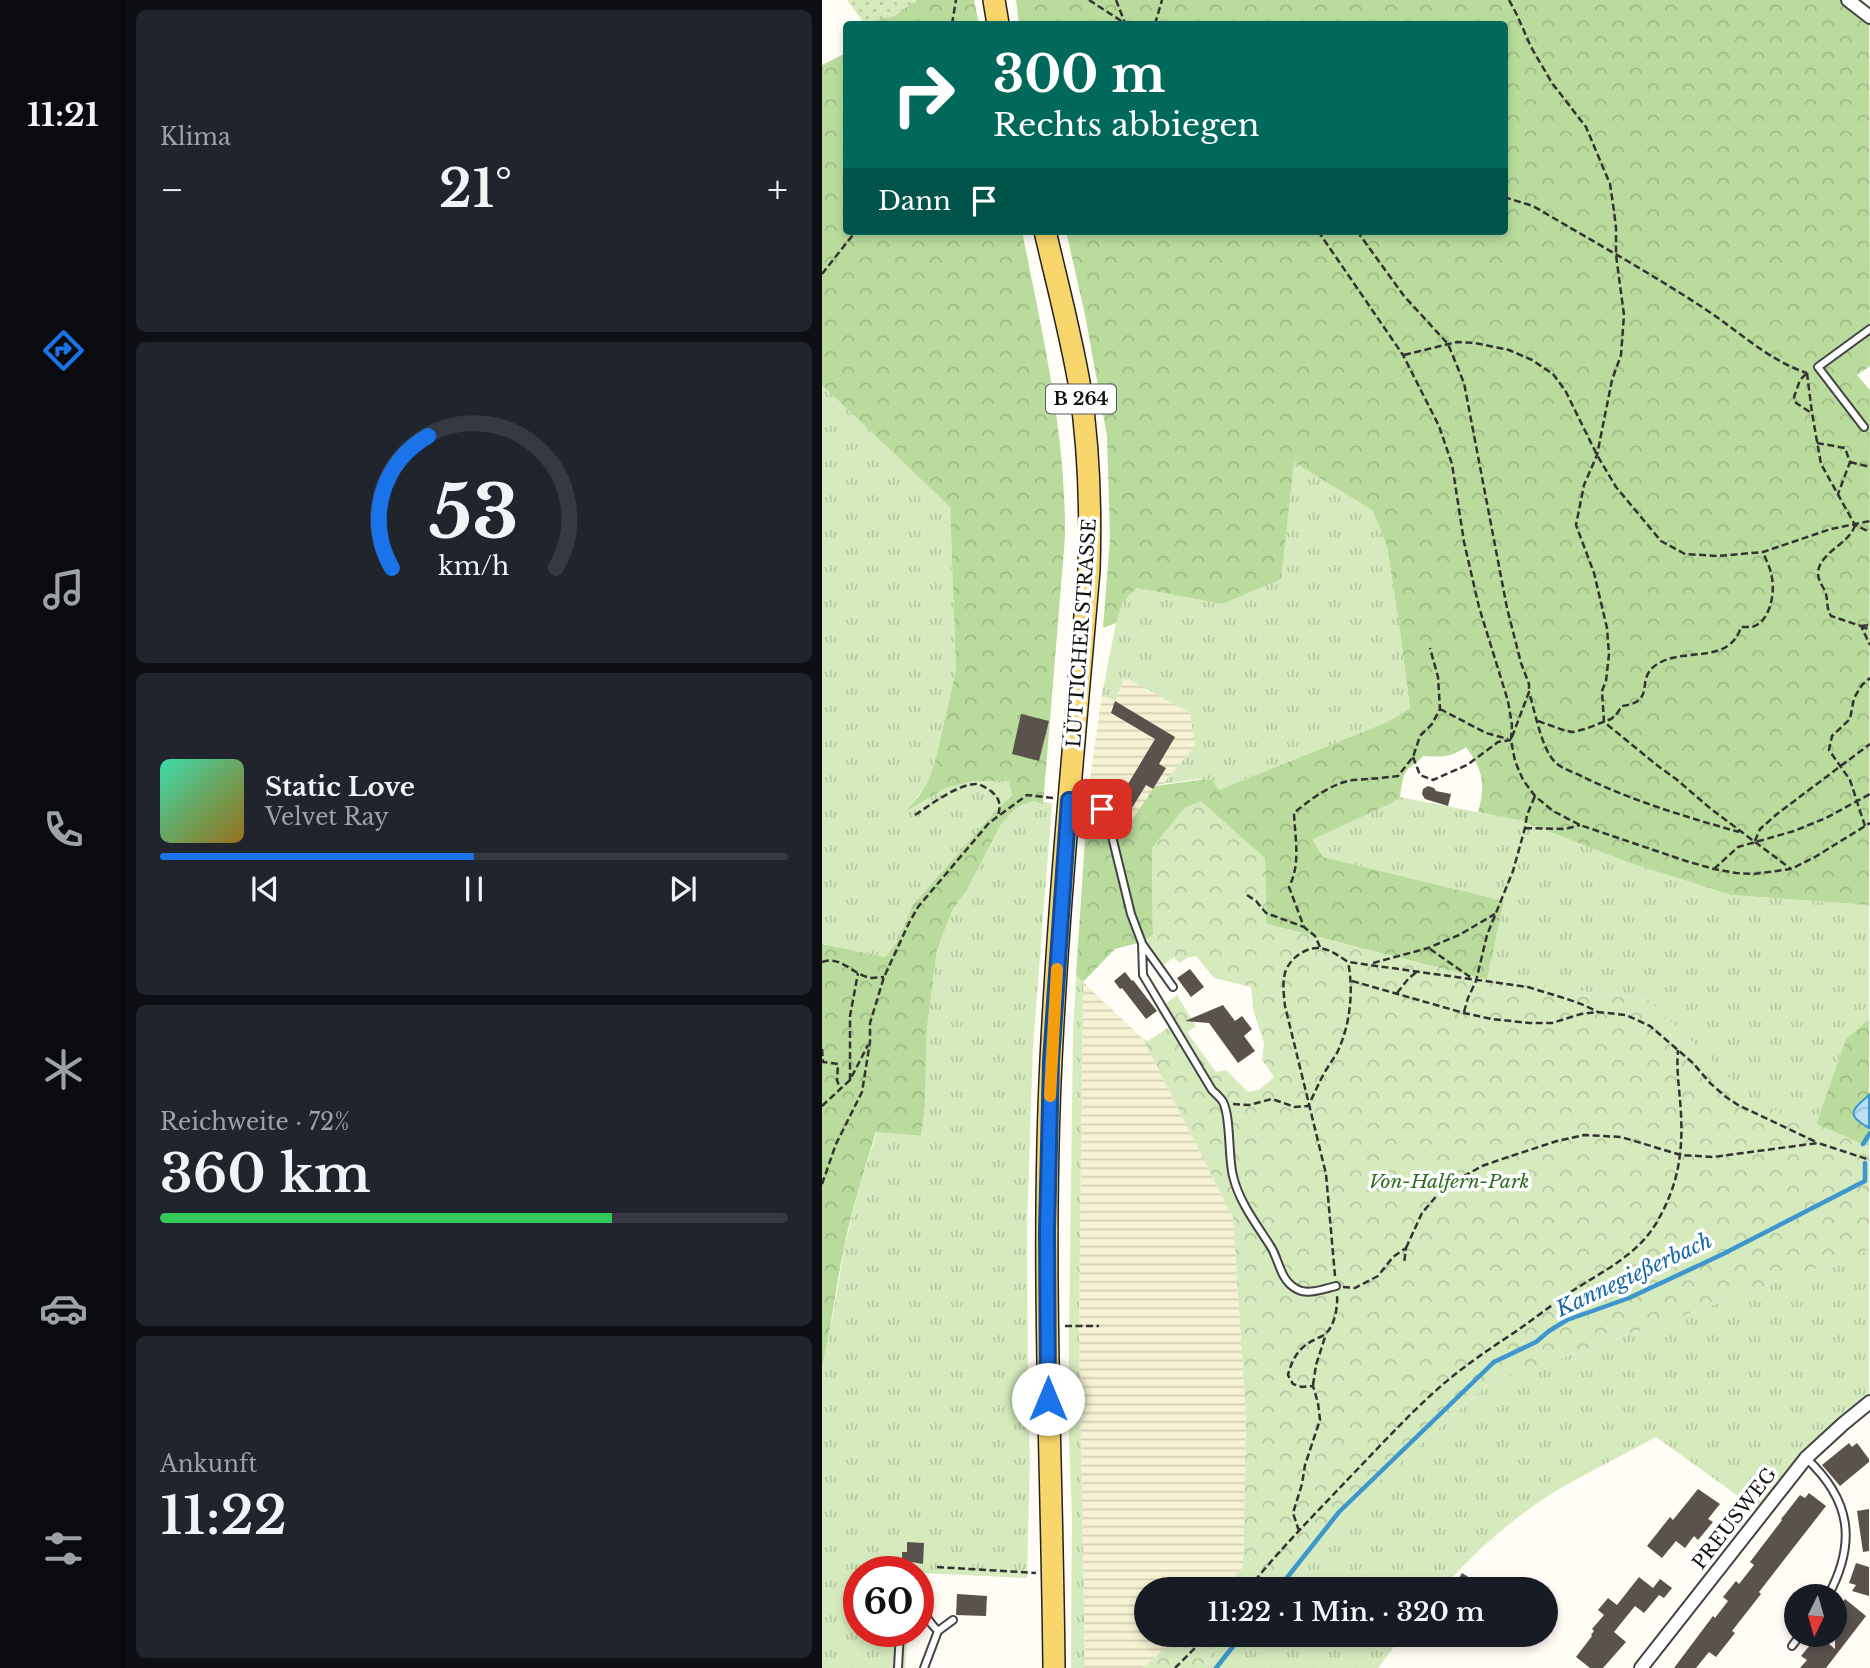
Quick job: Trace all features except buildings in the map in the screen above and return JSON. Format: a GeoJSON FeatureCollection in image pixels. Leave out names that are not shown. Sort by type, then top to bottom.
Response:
{"type":"FeatureCollection","features":[{"type":"Feature","properties":{"kind":"main road"},"geometry":{"type":"LineString","coordinates":[[994,0],[998,21]]}},
{"type":"Feature","properties":{"kind":"main road","name":"LÜTTICHER STRASSE"},"geometry":{"type":"LineString","coordinates":[[1046,235],[1079,387],[1089,493],[1089,570],[1069,800],[1051,1061],[1047,1325],[1054,1668]]}},
{"type":"Feature","properties":{"kind":"street"},"geometry":{"type":"LineString","coordinates":[[1848,0],[1870,17]]}},
{"type":"Feature","properties":{"kind":"street","name":"PREUSWEG"},"geometry":{"type":"LineString","coordinates":[[1641,1668],[1806,1458],[1870,1402]]}},
{"type":"Feature","properties":{"kind":"lane"},"geometry":{"type":"LineString","coordinates":[[1864,426],[1818,367],[1870,328]]}},
{"type":"Feature","properties":{"kind":"lane"},"geometry":{"type":"LineString","coordinates":[[1069,800],[1092,801],[1107,816],[1131,914],[1142,943],[1173,987]]}},
{"type":"Feature","properties":{"kind":"lane"},"geometry":{"type":"LineString","coordinates":[[1142,943],[1143,975],[1212,1090],[1224,1104],[1233,1180],[1244,1205],[1272,1249],[1282,1273],[1294,1288],[1306,1292],[1336,1286]]}},
{"type":"Feature","properties":{"kind":"lane"},"geometry":{"type":"LineString","coordinates":[[1806,1458],[1837,1495],[1843,1513],[1845,1551],[1833,1584]]}},
{"type":"Feature","properties":{"kind":"lane"},"geometry":{"type":"LineString","coordinates":[[924,1668],[938,1631],[953,1620]]}},
{"type":"Feature","properties":{"kind":"lane"},"geometry":{"type":"LineString","coordinates":[[934,1627],[938,1631]]}},
{"type":"Feature","properties":{"kind":"lane"},"geometry":{"type":"LineString","coordinates":[[897,1668],[899,1647]]}},
{"type":"Feature","properties":{"kind":"path"},"geometry":{"type":"LineString","coordinates":[[952,21],[956,0]]}},
{"type":"Feature","properties":{"kind":"path"},"geometry":{"type":"LineString","coordinates":[[1089,0],[1121,21]]}},
{"type":"Feature","properties":{"kind":"path"},"geometry":{"type":"LineString","coordinates":[[1116,0],[1125,21]]}},
{"type":"Feature","properties":{"kind":"path"},"geometry":{"type":"LineString","coordinates":[[1157,21],[1162,0]]}},
{"type":"Feature","properties":{"kind":"path"},"geometry":{"type":"LineString","coordinates":[[1509,0],[1552,83],[1586,127],[1610,184],[1616,228],[1616,255],[1624,315],[1621,355],[1612,380],[1597,455],[1584,485],[1576,525],[1600,593],[1607,628],[1609,654],[1602,691],[1604,722],[1742,833],[1792,869]]}},
{"type":"Feature","properties":{"kind":"path"},"geometry":{"type":"LineString","coordinates":[[1508,198],[1533,206],[1699,305],[1776,359],[1807,373]]}},
{"type":"Feature","properties":{"kind":"path"},"geometry":{"type":"LineString","coordinates":[[822,274],[853,235]]}},
{"type":"Feature","properties":{"kind":"path"},"geometry":{"type":"LineString","coordinates":[[1321,235],[1402,355],[1439,426],[1452,464],[1479,607],[1508,701],[1515,761],[1523,780],[1535,796],[1553,811],[1580,825],[1714,869],[1754,874],[1792,869],[1870,823]]}},
{"type":"Feature","properties":{"kind":"path"},"geometry":{"type":"LineString","coordinates":[[1360,235],[1404,296],[1448,344],[1464,383],[1507,608],[1521,663],[1530,684],[1511,740]]}},
{"type":"Feature","properties":{"kind":"path"},"geometry":{"type":"LineString","coordinates":[[1402,355],[1457,342],[1475,343],[1509,350],[1532,360],[1553,374],[1569,399],[1597,455],[1628,502],[1661,541],[1685,554],[1718,556],[1763,552],[1831,529],[1870,522]]}},
{"type":"Feature","properties":{"kind":"path"},"geometry":{"type":"LineString","coordinates":[[1807,373],[1821,464],[1854,525],[1870,532]]}},
{"type":"Feature","properties":{"kind":"path"},"geometry":{"type":"LineString","coordinates":[[1807,373],[1800,380],[1794,397],[1796,403],[1812,413]]}},
{"type":"Feature","properties":{"kind":"path"},"geometry":{"type":"LineString","coordinates":[[1817,443],[1845,448],[1850,462],[1837,495]]}},
{"type":"Feature","properties":{"kind":"path"},"geometry":{"type":"LineString","coordinates":[[1850,462],[1870,467]]}},
{"type":"Feature","properties":{"kind":"path"},"geometry":{"type":"LineString","coordinates":[[1854,525],[1853,532],[1826,558],[1818,570],[1819,580],[1826,594],[1826,608],[1831,616],[1870,630]]}},
{"type":"Feature","properties":{"kind":"path"},"geometry":{"type":"LineString","coordinates":[[1538,721],[1573,732],[1604,722],[1616,715],[1622,706],[1636,704],[1641,700],[1648,672],[1661,662],[1723,650],[1733,643],[1741,627],[1751,627],[1759,623],[1768,611],[1773,594],[1772,576],[1763,552]]}},
{"type":"Feature","properties":{"kind":"path"},"geometry":{"type":"LineString","coordinates":[[1862,626],[1870,625]]}},
{"type":"Feature","properties":{"kind":"path"},"geometry":{"type":"LineString","coordinates":[[1862,626],[1870,645]]}},
{"type":"Feature","properties":{"kind":"path"},"geometry":{"type":"LineString","coordinates":[[1304,927],[1289,887],[1298,862],[1294,813],[1314,796],[1350,780],[1398,776],[1413,757],[1420,736],[1432,724],[1440,709],[1438,677],[1430,648]]}},
{"type":"Feature","properties":{"kind":"path"},"geometry":{"type":"LineString","coordinates":[[1865,826],[1850,780],[1829,750],[1832,736],[1850,719],[1854,698],[1870,678]]}},
{"type":"Feature","properties":{"kind":"path"},"geometry":{"type":"LineString","coordinates":[[1529,692],[1548,751],[1555,762],[1565,769],[1676,814],[1742,833]]}},
{"type":"Feature","properties":{"kind":"path"},"geometry":{"type":"LineString","coordinates":[[1440,709],[1486,733],[1511,740]]}},
{"type":"Feature","properties":{"kind":"path"},"geometry":{"type":"LineString","coordinates":[[1413,757],[1420,775],[1433,780],[1467,765],[1498,742],[1511,740]]}},
{"type":"Feature","properties":{"kind":"path"},"geometry":{"type":"LineString","coordinates":[[1755,841],[1760,829],[1870,744]]}},
{"type":"Feature","properties":{"kind":"path"},"geometry":{"type":"LineString","coordinates":[[915,815],[963,786],[978,784],[1000,800],[998,816]]}},
{"type":"Feature","properties":{"kind":"path"},"geometry":{"type":"LineString","coordinates":[[1714,869],[1738,847],[1794,831],[1826,818],[1870,794]]}},
{"type":"Feature","properties":{"kind":"path"},"geometry":{"type":"LineString","coordinates":[[822,1184],[862,1091],[870,1042],[870,1023],[884,977],[918,907],[989,823],[1027,795],[1069,800]]}},
{"type":"Feature","properties":{"kind":"path"},"geometry":{"type":"LineString","coordinates":[[1464,1013],[1476,981],[1487,935],[1513,871],[1527,815],[1535,796]]}},
{"type":"Feature","properties":{"kind":"path"},"geometry":{"type":"LineString","coordinates":[[1525,828],[1565,829],[1580,825]]}},
{"type":"Feature","properties":{"kind":"path"},"geometry":{"type":"LineString","coordinates":[[1247,895],[1266,913],[1304,927],[1315,936],[1320,947]]}},
{"type":"Feature","properties":{"kind":"path"},"geometry":{"type":"LineString","coordinates":[[1369,964],[1428,948],[1458,936],[1495,914]]}},
{"type":"Feature","properties":{"kind":"path"},"geometry":{"type":"LineString","coordinates":[[1299,1531],[1293,1513],[1304,1465],[1320,1420],[1313,1386],[1316,1365],[1326,1334],[1335,1317],[1337,1301],[1326,1174],[1285,1006],[1285,971],[1297,956],[1320,947],[1334,952],[1348,962],[1528,987],[1580,1002],[1598,1012]]}},
{"type":"Feature","properties":{"kind":"path"},"geometry":{"type":"LineString","coordinates":[[1428,948],[1476,981]]}},
{"type":"Feature","properties":{"kind":"path"},"geometry":{"type":"LineString","coordinates":[[822,962],[841,962],[871,978],[884,977]]}},
{"type":"Feature","properties":{"kind":"path"},"geometry":{"type":"LineString","coordinates":[[1308,1106],[1336,1055],[1347,1020],[1352,981],[1348,962]]}},
{"type":"Feature","properties":{"kind":"path"},"geometry":{"type":"LineString","coordinates":[[1397,993],[1418,971]]}},
{"type":"Feature","properties":{"kind":"path"},"geometry":{"type":"LineString","coordinates":[[850,1080],[850,1016],[858,973]]}},
{"type":"Feature","properties":{"kind":"path"},"geometry":{"type":"LineString","coordinates":[[1352,981],[1492,1019],[1552,1023],[1581,1014],[1626,1014],[1650,1026],[1693,1063],[1710,1083],[1738,1105],[1818,1143],[1870,1160]]}},
{"type":"Feature","properties":{"kind":"path"},"geometry":{"type":"LineString","coordinates":[[822,1106],[850,1080],[870,1042]]}},
{"type":"Feature","properties":{"kind":"path"},"geometry":{"type":"LineString","coordinates":[[822,1049],[823,1062],[838,1064],[837,1080],[840,1088]]}},
{"type":"Feature","properties":{"kind":"path"},"geometry":{"type":"LineString","coordinates":[[1258,1577],[1392,1432],[1440,1387],[1478,1357],[1612,1267],[1639,1245],[1657,1223],[1676,1179],[1681,1155],[1678,1050]]}},
{"type":"Feature","properties":{"kind":"path"},"geometry":{"type":"LineString","coordinates":[[1224,1104],[1249,1105],[1272,1099],[1295,1107],[1308,1106]]}},
{"type":"Feature","properties":{"kind":"path"},"geometry":{"type":"LineString","coordinates":[[1404,1265],[1406,1248],[1422,1213],[1439,1193],[1465,1175],[1499,1160],[1557,1141],[1584,1135],[1621,1137],[1681,1155],[1713,1157],[1818,1143]]}},
{"type":"Feature","properties":{"kind":"path"},"geometry":{"type":"LineString","coordinates":[[1336,1286],[1355,1289],[1378,1276],[1393,1257],[1406,1248]]}},
{"type":"Feature","properties":{"kind":"path"},"geometry":{"type":"LineString","coordinates":[[1047,1325],[1099,1326]]}},
{"type":"Feature","properties":{"kind":"path"},"geometry":{"type":"LineString","coordinates":[[1313,1386],[1293,1384],[1288,1375],[1291,1363],[1300,1349],[1326,1334]]}},
{"type":"Feature","properties":{"kind":"path"},"geometry":{"type":"LineString","coordinates":[[938,1567],[1036,1573],[1053,1577]]}},
{"type":"Feature","properties":{"kind":"path"},"geometry":{"type":"LineString","coordinates":[[1175,1668],[1196,1647]]}},
{"type":"Feature","properties":{"kind":"shaded area"},"geometry":{"type":"Polygon","coordinates":[[[1125,677],[1191,713],[1195,746],[1163,784],[1155,786],[1121,837],[1114,816],[1094,796],[1088,794],[1102,694],[1115,701],[1125,677]]]}},
{"type":"Feature","properties":{"kind":"shaded area"},"geometry":{"type":"Polygon","coordinates":[[[1083,982],[1143,1039],[1233,1218],[1246,1417],[1243,1568],[1234,1577],[1134,1577],[1134,1647],[1167,1647],[1143,1668],[1085,1668],[1079,1330],[1083,982]]]}},
{"type":"Feature","properties":{"kind":"green space"},"geometry":{"type":"Polygon","coordinates":[[[847,0],[916,0],[895,16],[863,21],[847,0]]]}},
{"type":"Feature","properties":{"kind":"green space"},"geometry":{"type":"Polygon","coordinates":[[[974,0],[978,21],[870,21],[915,2],[974,0]]]}},
{"type":"Feature","properties":{"kind":"green space"},"geometry":{"type":"Polygon","coordinates":[[[1016,0],[1848,0],[1869,17],[1870,366],[1857,375],[1870,390],[1869,905],[1731,895],[1624,861],[1523,821],[1478,812],[1482,794],[1481,778],[1466,747],[1446,756],[1423,756],[1405,773],[1400,797],[1313,839],[1323,857],[1504,901],[1487,980],[1266,924],[1265,858],[1152,848],[1153,935],[1142,942],[1115,949],[1083,982],[1076,975],[1088,794],[1106,805],[1121,836],[1155,786],[1207,779],[1212,780],[1219,790],[1387,722],[1410,708],[1387,546],[1372,510],[1294,462],[1281,579],[1222,604],[1137,588],[1123,601],[1116,623],[1103,628],[1110,538],[1107,436],[1067,235],[1508,235],[1508,21],[1019,21],[1016,0]]]}},
{"type":"Feature","properties":{"kind":"green space"},"geometry":{"type":"Polygon","coordinates":[[[843,54],[843,235],[1023,235],[1057,421],[1062,460],[1065,537],[1043,805],[1035,801],[1022,805],[1001,824],[969,886],[952,911],[937,950],[927,1028],[925,1106],[921,1136],[876,1132],[848,1229],[822,1366],[822,944],[885,957],[897,942],[913,905],[999,807],[1012,796],[1009,781],[975,781],[946,788],[906,811],[927,783],[935,762],[956,670],[950,507],[822,385],[822,65],[843,54]]]}},
{"type":"Feature","properties":{"kind":"green space"},"geometry":{"type":"Polygon","coordinates":[[[822,385],[950,507],[956,670],[935,762],[927,783],[909,809],[946,788],[975,781],[1010,781],[1012,796],[999,807],[914,905],[897,942],[885,957],[822,944],[822,385]]]}},
{"type":"Feature","properties":{"kind":"green space"},"geometry":{"type":"Polygon","coordinates":[[[1294,461],[1372,510],[1387,546],[1410,708],[1387,722],[1219,790],[1212,780],[1163,784],[1195,746],[1190,713],[1125,677],[1115,701],[1102,694],[1123,600],[1137,588],[1222,604],[1294,461]]]}},
{"type":"Feature","properties":{"kind":"green space"},"geometry":{"type":"Polygon","coordinates":[[[1400,797],[1523,821],[1624,861],[1731,895],[1869,905],[1869,1019],[1846,1039],[1816,1124],[1756,1103],[1647,999],[1487,980],[1504,901],[1323,857],[1313,838],[1400,797]]]}},
{"type":"Feature","properties":{"kind":"green space"},"geometry":{"type":"Polygon","coordinates":[[[1035,801],[1042,805],[1043,802],[1052,803],[1033,1047],[1027,1225],[1030,1458],[1027,1578],[934,1574],[934,1556],[843,1556],[843,1647],[907,1647],[905,1668],[822,1668],[822,1366],[845,1244],[877,1132],[921,1136],[925,1106],[927,1028],[937,950],[952,911],[969,886],[1001,824],[1022,805],[1035,801]]]}},
{"type":"Feature","properties":{"kind":"green space","name":"Von-Halfern-Park"},"geometry":{"type":"Polygon","coordinates":[[[1201,801],[1265,858],[1266,924],[1486,980],[1647,999],[1756,1103],[1816,1124],[1869,1147],[1869,1250],[1488,1384],[1301,1551],[1278,1577],[1234,1577],[1243,1567],[1246,1417],[1233,1218],[1143,1039],[1148,1041],[1169,1027],[1157,1011],[1177,995],[1196,1026],[1187,1032],[1216,1072],[1226,1070],[1248,1092],[1260,1089],[1274,1077],[1262,1060],[1264,1044],[1253,1008],[1251,987],[1214,978],[1196,956],[1179,963],[1174,957],[1162,966],[1142,942],[1153,935],[1152,848],[1184,808],[1201,801]]]}},
{"type":"Feature","properties":{"kind":"green space"},"geometry":{"type":"Polygon","coordinates":[[[1076,975],[1083,982],[1079,1330],[1085,1668],[1071,1668],[1072,1515],[1068,1415],[1076,975]]]}},
{"type":"Feature","properties":{"kind":"green space"},"geometry":{"type":"Polygon","coordinates":[[[1869,1019],[1869,1095],[1856,1106],[1857,1121],[1869,1128],[1869,1147],[1816,1124],[1846,1039],[1869,1019]]]}},
{"type":"Feature","properties":{"kind":"green space"},"geometry":{"type":"Polygon","coordinates":[[[1869,1250],[1869,1395],[1849,1409],[1799,1458],[1759,1511],[1656,1437],[1573,1481],[1529,1509],[1483,1547],[1453,1577],[1278,1577],[1301,1551],[1488,1384],[1869,1250]]]}},
{"type":"Feature","properties":{"kind":"green space"},"geometry":{"type":"Polygon","coordinates":[[[1167,1647],[1219,1647],[1199,1668],[1143,1668],[1167,1647]]]}},
{"type":"Feature","properties":{"kind":"green space"},"geometry":{"type":"Polygon","coordinates":[[[1219,1647],[1394,1647],[1378,1668],[1199,1668],[1219,1647]]]}},
{"type":"Feature","properties":{"kind":"water"},"geometry":{"type":"Polygon","coordinates":[[[1869,1095],[1869,1128],[1856,1119],[1854,1112],[1869,1095]]]}},
{"type":"Feature","properties":{"kind":"waterway"},"geometry":{"type":"LineString","coordinates":[[1863,1144],[1870,1133]]}},
{"type":"Feature","properties":{"kind":"waterway","name":"Kannegießerbach"},"geometry":{"type":"LineString","coordinates":[[1288,1577],[1339,1512],[1494,1362],[1536,1342],[1567,1320],[1629,1298],[1721,1255],[1865,1181],[1865,1163]]}},
{"type":"Feature","properties":{"kind":"waterway","name":"Kannegießerbach"},"geometry":{"type":"LineString","coordinates":[[1216,1668],[1233,1647]]}},
{"type":"Feature","properties":{"kind":"slow traffic"},"geometry":{"type":"LineString","coordinates":[[1050,1096],[1057,969]]}},
{"type":"Feature","properties":{"kind":"route"},"geometry":{"type":"LineString","coordinates":[[1048,1399],[1047,1230],[1051,1061],[1069,800],[1092,801],[1102,809]]}}]}
